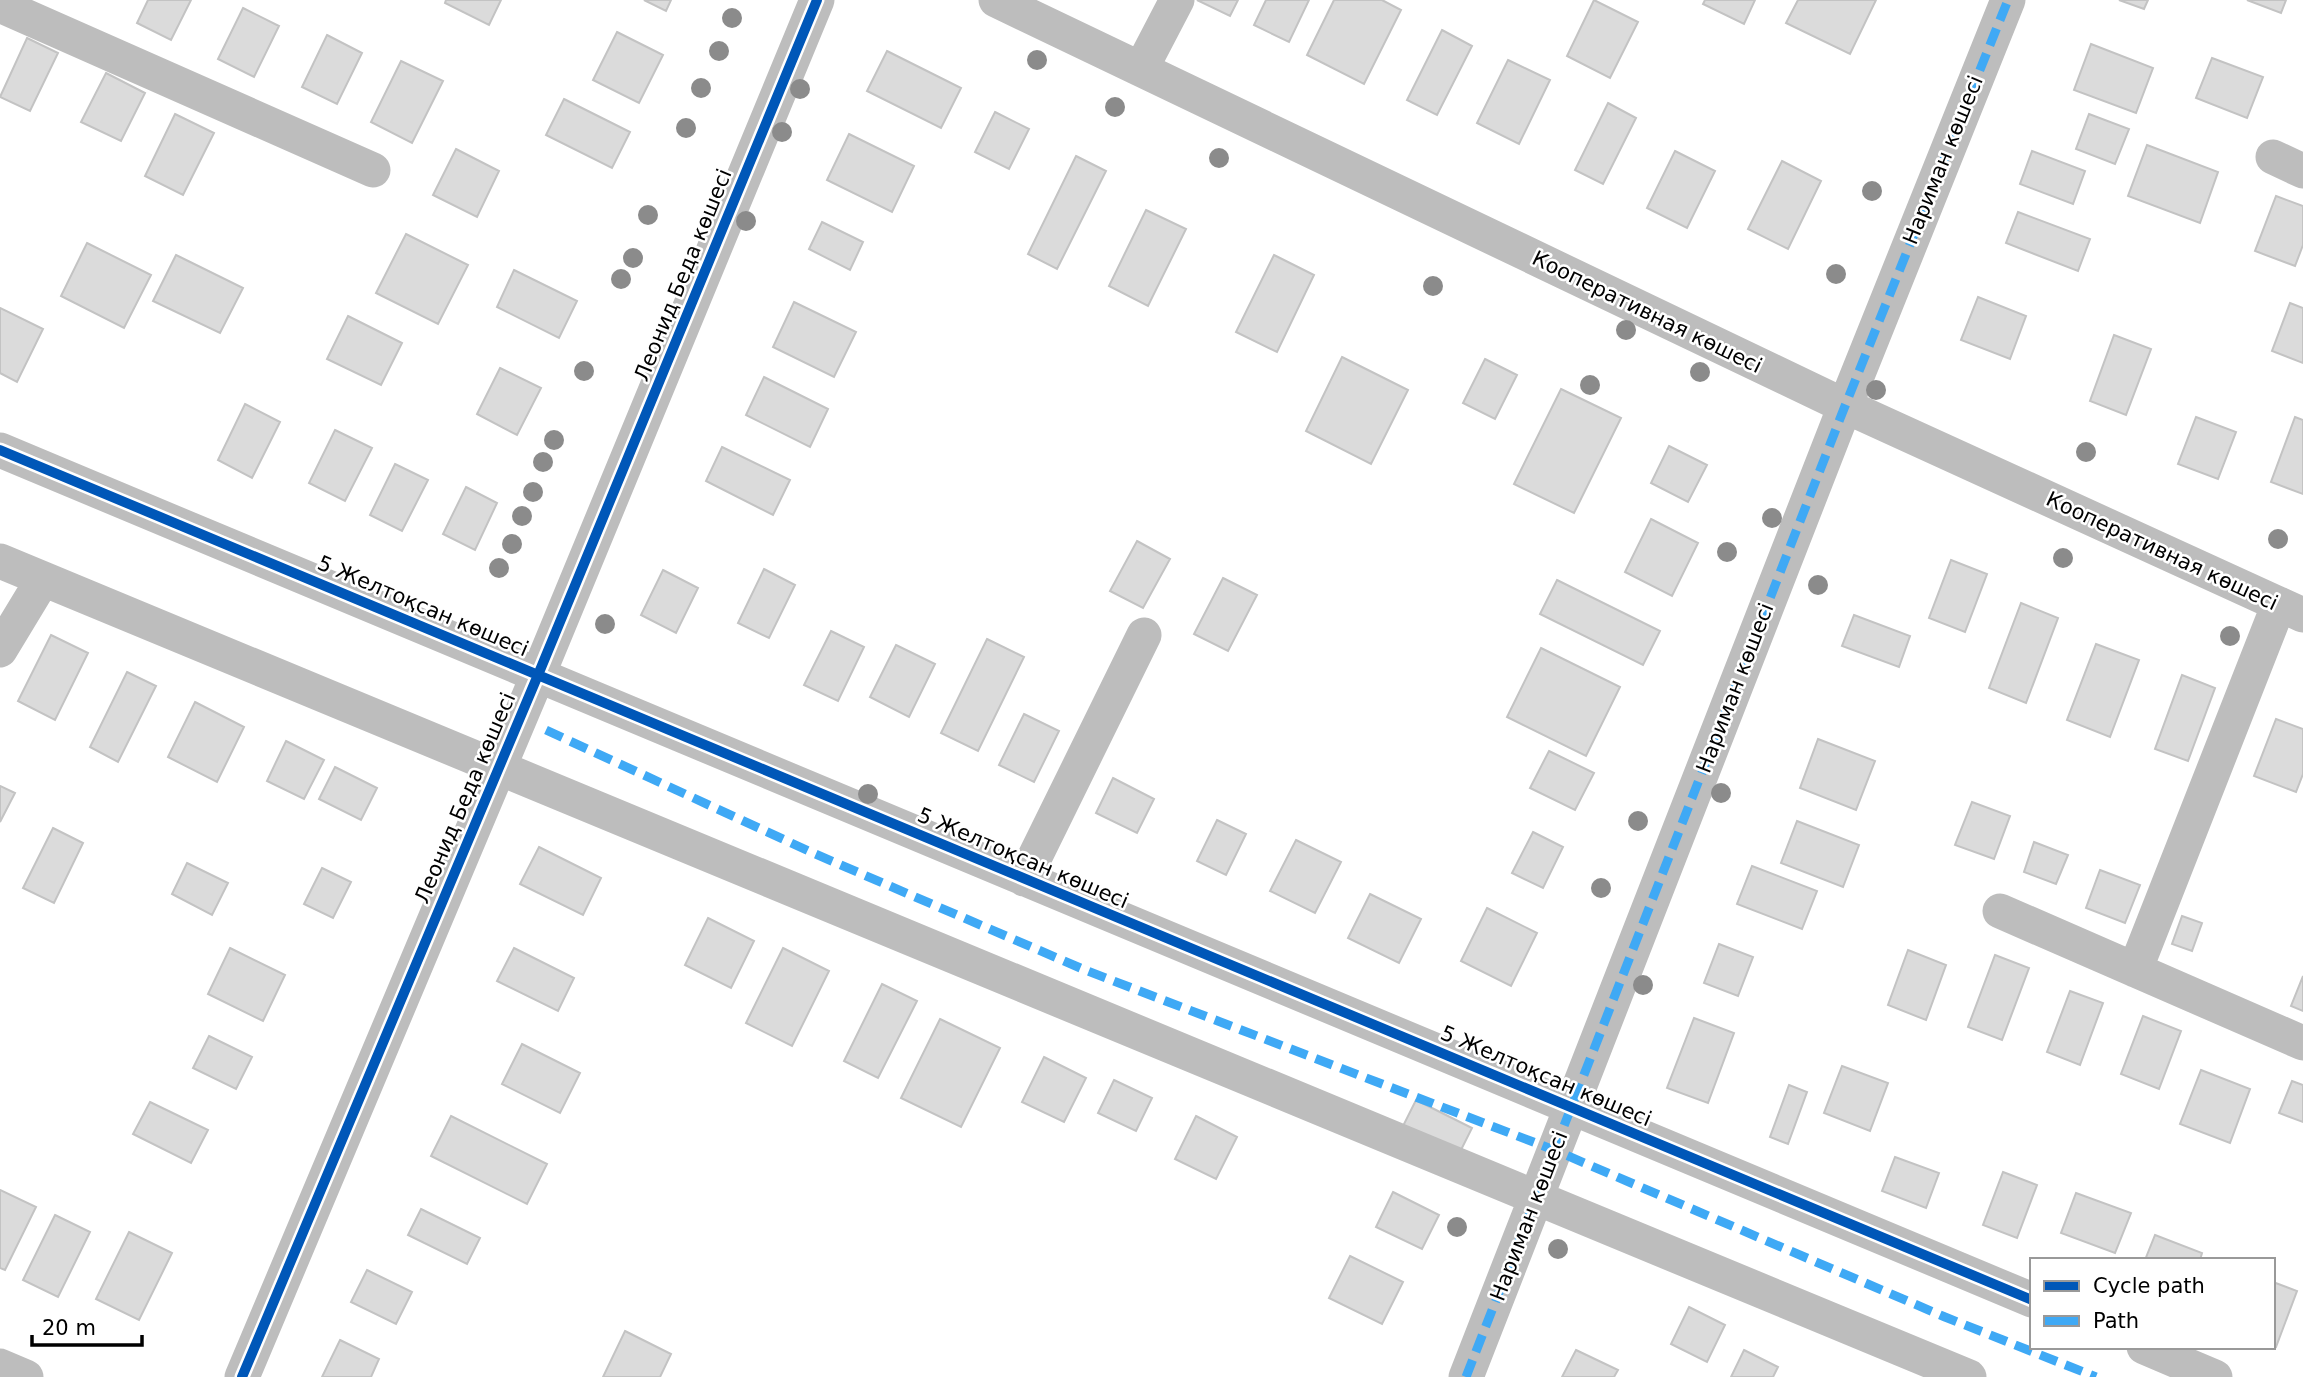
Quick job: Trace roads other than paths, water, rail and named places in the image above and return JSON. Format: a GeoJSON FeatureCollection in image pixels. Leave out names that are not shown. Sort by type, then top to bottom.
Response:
{"type":"FeatureCollection","features":[{"type":"Feature","properties":{"kind":"street","name":"Леонид Беда көшесі"},"geometry":{"type":"LineString","coordinates":[[242,1377],[538,675],[817,0]]}},
{"type":"Feature","properties":{"kind":"street","name":"Кооперативная көшесі"},"geometry":{"type":"LineString","coordinates":[[996,0],[1845,406],[2291,610]]}},
{"type":"Feature","properties":{"kind":"street"},"geometry":{"type":"LineString","coordinates":[[1141,69],[1177,0]]}},
{"type":"Feature","properties":{"kind":"street","name":"Нариман көшесі"},"geometry":{"type":"LineString","coordinates":[[1466,1377],[1845,406],[2008,0]]}},
{"type":"Feature","properties":{"kind":"street"},"geometry":{"type":"LineString","coordinates":[[0,5],[373,170]]}},
{"type":"Feature","properties":{"kind":"street","name":"5 Желтоқсан көшесі"},"geometry":{"type":"LineString","coordinates":[[0,450],[2030,1299]]}},
{"type":"Feature","properties":{"kind":"street"},"geometry":{"type":"LineString","coordinates":[[0,561],[1969,1377]]}},
{"type":"Feature","properties":{"kind":"street"},"geometry":{"type":"LineString","coordinates":[[0,650],[43,579]]}},
{"type":"Feature","properties":{"kind":"street"},"geometry":{"type":"LineString","coordinates":[[2135,970],[2291,610]]}},
{"type":"Feature","properties":{"kind":"street"},"geometry":{"type":"LineString","coordinates":[[1024,879],[1144,635]]}},
{"type":"Feature","properties":{"kind":"street"},"geometry":{"type":"LineString","coordinates":[[2000,911],[2303,1044]]}},
{"type":"Feature","properties":{"kind":"street"},"geometry":{"type":"LineString","coordinates":[[2149,1349],[2215,1377]]}},
{"type":"Feature","properties":{"kind":"street"},"geometry":{"type":"LineString","coordinates":[[0,1366],[26,1377]]}}]}
